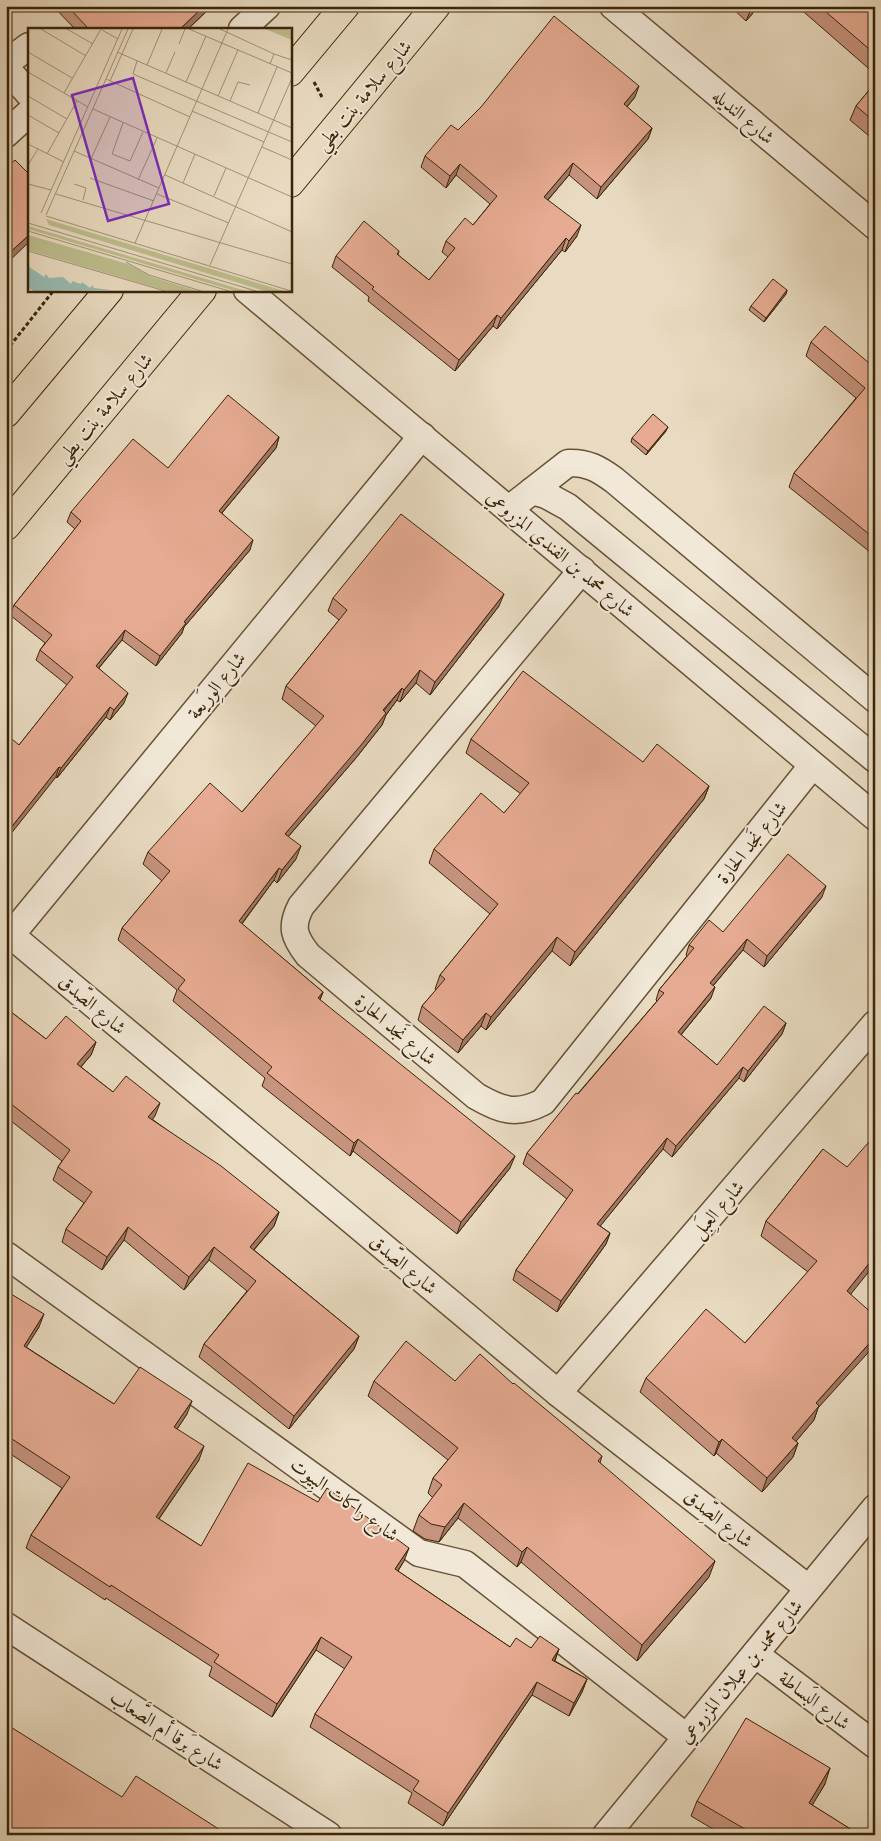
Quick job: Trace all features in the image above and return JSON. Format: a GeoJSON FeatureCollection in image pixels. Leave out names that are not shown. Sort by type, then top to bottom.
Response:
{"type":"FeatureCollection","features":[{"type":"Feature","properties":{"kind":"main road","name":"شارع سلامة بنت بطي"},"geometry":{"type":"LineString","coordinates":[[291,182],[436,6]]}},
{"type":"Feature","properties":{"kind":"main road"},"geometry":{"type":"LineString","coordinates":[[291,71],[333,12]]}},
{"type":"Feature","properties":{"kind":"main road"},"geometry":{"type":"LineString","coordinates":[[6,413],[108,291]]}},
{"type":"Feature","properties":{"kind":"main road","name":"شارع سلامة بنت بطي"},"geometry":{"type":"LineString","coordinates":[[7,524],[201,291]]}},
{"type":"Feature","properties":{"kind":"street"},"geometry":{"type":"LineString","coordinates":[[243,28],[267,6]]}},
{"type":"Feature","properties":{"kind":"street","name":"شارع النديله"},"geometry":{"type":"LineString","coordinates":[[613,6],[875,226]]}},
{"type":"Feature","properties":{"kind":"street"},"geometry":{"type":"LineString","coordinates":[[6,64],[28,47]]}},
{"type":"Feature","properties":{"kind":"street"},"geometry":{"type":"LineString","coordinates":[[6,68],[28,93]]}},
{"type":"Feature","properties":{"kind":"street"},"geometry":{"type":"LineString","coordinates":[[6,134],[28,114]]}},
{"type":"Feature","properties":{"kind":"street","name":"شارع محمد بن الفندي المزروعي"},"geometry":{"type":"LineString","coordinates":[[248,291],[875,817]]}},
{"type":"Feature","properties":{"kind":"street","name":"شارع الوِرَيعة"},"geometry":{"type":"LineString","coordinates":[[9,933],[422,436]]}},
{"type":"Feature","properties":{"kind":"street"},"geometry":{"type":"LineString","coordinates":[[509,509],[568,463],[586,464],[594,467],[614,480],[875,699]]}},
{"type":"Feature","properties":{"kind":"street"},"geometry":{"type":"LineString","coordinates":[[532,491],[546,495],[568,507],[875,759]]}},
{"type":"Feature","properties":{"kind":"street","name":"شارع نَجد الحارة"},"geometry":{"type":"LineString","coordinates":[[582,570],[301,906],[296,915],[294,929],[296,940],[308,955],[476,1096],[495,1107],[514,1111],[530,1109],[543,1102],[812,766]]}},
{"type":"Feature","properties":{"kind":"street","name":"شارع الصِّدق"},"geometry":{"type":"LineString","coordinates":[[9,933],[558,1393],[808,1588]]}},
{"type":"Feature","properties":{"kind":"street","name":"شارع العِبَل"},"geometry":{"type":"LineString","coordinates":[[558,1393],[875,1024]]}},
{"type":"Feature","properties":{"kind":"street","name":"شارع راكات البِيوت"},"geometry":{"type":"LineString","coordinates":[[7,1257],[419,1553],[465,1564],[685,1736]]}},
{"type":"Feature","properties":{"kind":"street","name":"شارع محمد بن عبلان المزروعي"},"geometry":{"type":"LineString","coordinates":[[606,1835],[685,1736],[875,1508]]}},
{"type":"Feature","properties":{"kind":"street","name":"شارع بَرقا أم الصَّعاب"},"geometry":{"type":"LineString","coordinates":[[6,1626],[328,1835]]}},
{"type":"Feature","properties":{"kind":"street","name":"شارع البَساطة"},"geometry":{"type":"LineString","coordinates":[[755,1654],[875,1745]]}},
{"type":"Feature","properties":{"kind":"path"},"geometry":{"type":"LineString","coordinates":[[6,351],[53,291]]}},
{"type":"Feature","properties":{"kind":"building"},"geometry":{"type":"Polygon","coordinates":[[[67,6],[204,6],[181,28],[88,28],[67,6]]]}},
{"type":"Feature","properties":{"kind":"building"},"geometry":{"type":"Polygon","coordinates":[[[819,6],[875,6],[875,54],[819,6]]]}},
{"type":"Feature","properties":{"kind":"building"},"geometry":{"type":"Polygon","coordinates":[[[554,16],[639,86],[624,104],[652,128],[601,187],[573,163],[544,197],[581,225],[569,241],[566,238],[501,318],[497,315],[459,360],[372,289],[374,287],[336,256],[364,221],[399,251],[397,254],[429,280],[455,248],[446,241],[465,218],[473,225],[497,196],[460,164],[450,176],[425,156],[451,125],[458,130],[481,107],[554,16]]]}},
{"type":"Feature","properties":{"kind":"building"},"geometry":{"type":"Polygon","coordinates":[[[875,83],[875,122],[856,106],[875,83]]]}},
{"type":"Feature","properties":{"kind":"building"},"geometry":{"type":"Polygon","coordinates":[[[15,160],[28,173],[28,236],[6,256],[6,168],[15,160]]]}},
{"type":"Feature","properties":{"kind":"building"},"geometry":{"type":"Polygon","coordinates":[[[773,279],[787,290],[766,318],[751,306],[773,279]]]}},
{"type":"Feature","properties":{"kind":"building"},"geometry":{"type":"Polygon","coordinates":[[[825,326],[875,368],[875,539],[794,473],[865,388],[811,342],[825,326]]]}},
{"type":"Feature","properties":{"kind":"building"},"geometry":{"type":"Polygon","coordinates":[[[228,395],[279,437],[219,511],[253,540],[184,622],[186,623],[160,656],[125,630],[96,666],[128,693],[114,710],[110,707],[6,834],[6,734],[19,745],[73,677],[40,650],[52,635],[14,605],[81,521],[71,512],[133,439],[168,468],[228,395]]]}},
{"type":"Feature","properties":{"kind":"building"},"geometry":{"type":"Polygon","coordinates":[[[653,414],[668,427],[648,451],[632,438],[653,414]]]}},
{"type":"Feature","properties":{"kind":"building"},"geometry":{"type":"Polygon","coordinates":[[[401,514],[504,594],[435,682],[420,670],[404,690],[402,688],[383,710],[386,713],[361,745],[285,834],[301,846],[282,870],[279,868],[239,921],[323,992],[318,998],[515,1156],[461,1222],[358,1139],[354,1143],[267,1073],[272,1067],[178,989],[185,980],[122,928],[170,871],[148,852],[210,783],[242,812],[324,716],[286,686],[347,610],[333,598],[401,514]]]}},
{"type":"Feature","properties":{"kind":"building"},"geometry":{"type":"Polygon","coordinates":[[[523,671],[643,762],[657,744],[709,786],[575,952],[557,937],[491,1017],[486,1013],[463,1040],[422,1006],[445,979],[440,975],[498,904],[434,849],[481,793],[504,813],[529,783],[471,739],[523,671]]]}},
{"type":"Feature","properties":{"kind":"building"},"geometry":{"type":"Polygon","coordinates":[[[788,854],[826,886],[767,956],[747,939],[710,983],[715,987],[678,1032],[717,1065],[764,1006],[786,1023],[748,1071],[743,1067],[676,1146],[667,1138],[597,1224],[610,1233],[561,1301],[516,1270],[573,1190],[527,1153],[576,1093],[578,1094],[664,993],[659,990],[694,948],[689,945],[709,920],[723,932],[788,854]]]}},
{"type":"Feature","properties":{"kind":"building"},"geometry":{"type":"Polygon","coordinates":[[[6,1008],[46,1039],[66,1016],[96,1042],[77,1064],[113,1092],[126,1076],[160,1103],[148,1117],[221,1166],[279,1212],[250,1247],[359,1336],[294,1416],[204,1344],[256,1281],[214,1247],[189,1277],[128,1227],[107,1257],[66,1229],[92,1192],[58,1167],[70,1150],[6,1100],[6,1008]]]}},
{"type":"Feature","properties":{"kind":"building"},"geometry":{"type":"Polygon","coordinates":[[[875,1135],[875,1256],[847,1291],[875,1316],[875,1337],[816,1403],[819,1406],[792,1438],[798,1443],[767,1478],[722,1439],[719,1442],[646,1378],[706,1309],[745,1343],[817,1261],[766,1221],[823,1149],[847,1167],[875,1135]]]}},
{"type":"Feature","properties":{"kind":"building"},"geometry":{"type":"Polygon","coordinates":[[[6,1291],[44,1314],[24,1346],[114,1404],[140,1367],[192,1401],[174,1427],[204,1446],[156,1517],[201,1546],[248,1463],[318,1502],[327,1488],[409,1548],[395,1569],[510,1647],[516,1638],[531,1648],[540,1636],[559,1649],[552,1660],[587,1679],[574,1703],[537,1682],[448,1813],[413,1790],[419,1781],[315,1714],[352,1657],[321,1637],[277,1704],[214,1662],[219,1655],[31,1535],[70,1477],[6,1435],[6,1291]]]}},
{"type":"Feature","properties":{"kind":"building"},"geometry":{"type":"Polygon","coordinates":[[[406,1341],[455,1381],[480,1354],[513,1384],[602,1456],[598,1461],[715,1561],[642,1645],[527,1547],[522,1552],[464,1503],[445,1527],[431,1524],[419,1515],[442,1485],[433,1478],[458,1448],[374,1381],[406,1341]]]}},
{"type":"Feature","properties":{"kind":"building"},"geometry":{"type":"Polygon","coordinates":[[[746,1718],[830,1768],[809,1803],[860,1835],[755,1835],[697,1801],[746,1718]]]}},
{"type":"Feature","properties":{"kind":"building"},"geometry":{"type":"Polygon","coordinates":[[[6,1724],[122,1797],[136,1776],[228,1835],[6,1835],[6,1724]]]}}]}
